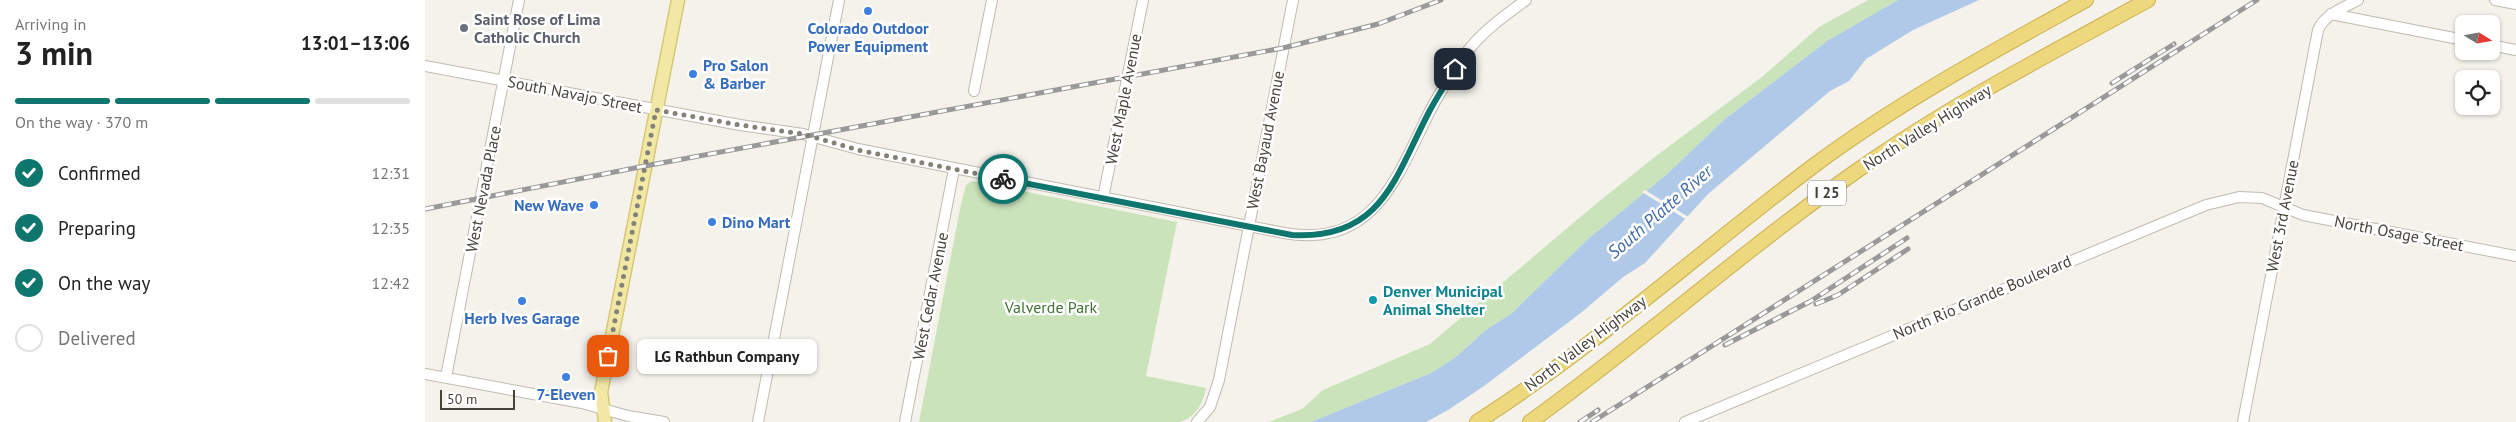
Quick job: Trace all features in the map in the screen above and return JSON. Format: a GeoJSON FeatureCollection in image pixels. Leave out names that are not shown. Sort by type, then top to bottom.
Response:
{"type":"FeatureCollection","features":[{"type":"Feature","properties":{"kind":"highway","name":"North Valley Highway"},"geometry":{"type":"LineString","coordinates":[[1477,422],[1505,403],[1845,144],[1949,76],[2086,0]]}},
{"type":"Feature","properties":{"kind":"highway","name":"North Valley Highway"},"geometry":{"type":"LineString","coordinates":[[1530,422],[1797,215],[1877,157],[1978,93],[2148,0]]}},
{"type":"Feature","properties":{"kind":"main road"},"geometry":{"type":"LineString","coordinates":[[605,422],[601,392],[678,0]]}},
{"type":"Feature","properties":{"kind":"main road"},"geometry":{"type":"LineString","coordinates":[[596,422],[602,407]]}},
{"type":"Feature","properties":{"kind":"street","name":"West Nevada Place"},"geometry":{"type":"LineString","coordinates":[[446,377],[519,0]]}},
{"type":"Feature","properties":{"kind":"street"},"geometry":{"type":"LineString","coordinates":[[757,422],[839,0]]}},
{"type":"Feature","properties":{"kind":"street"},"geometry":{"type":"LineString","coordinates":[[973,91],[991,0]]}},
{"type":"Feature","properties":{"kind":"street","name":"West Maple Avenue"},"geometry":{"type":"LineString","coordinates":[[1103,198],[1143,0]]}},
{"type":"Feature","properties":{"kind":"street","name":"West Bayaud Avenue"},"geometry":{"type":"LineString","coordinates":[[1197,422],[1209,410],[1215,395],[1293,0]]}},
{"type":"Feature","properties":{"kind":"street","name":"South Navajo Street"},"geometry":{"type":"LineString","coordinates":[[425,66],[656,110],[813,136],[841,146],[1292,235],[1318,235],[1342,229],[1368,215],[1387,195],[1429,112],[1465,53],[1503,16],[1526,0]]}},
{"type":"Feature","properties":{"kind":"street"},"geometry":{"type":"LineString","coordinates":[[2331,14],[2358,0]]}},
{"type":"Feature","properties":{"kind":"street"},"geometry":{"type":"LineString","coordinates":[[2495,0],[2516,4]]}},
{"type":"Feature","properties":{"kind":"street"},"geometry":{"type":"LineString","coordinates":[[2331,14],[2455,38]]}},
{"type":"Feature","properties":{"kind":"street","name":"West 3rd Avenue"},"geometry":{"type":"LineString","coordinates":[[2243,422],[2318,30],[2322,22],[2331,14]]}},
{"type":"Feature","properties":{"kind":"street"},"geometry":{"type":"LineString","coordinates":[[2500,47],[2516,50]]}},
{"type":"Feature","properties":{"kind":"street","name":"West Cedar Avenue"},"geometry":{"type":"LineString","coordinates":[[905,422],[955,169]]}},
{"type":"Feature","properties":{"kind":"street","name":"North Rio Grande Boulevard"},"geometry":{"type":"LineString","coordinates":[[1685,422],[2206,206],[2227,199],[2251,197],[2270,199],[2284,206]]}},
{"type":"Feature","properties":{"kind":"street","name":"North Osage Street"},"geometry":{"type":"LineString","coordinates":[[2284,206],[2303,215],[2516,256]]}},
{"type":"Feature","properties":{"kind":"street"},"geometry":{"type":"LineString","coordinates":[[425,374],[602,407],[628,416],[664,422]]}},
{"type":"Feature","properties":{"kind":"green space"},"geometry":{"type":"Polygon","coordinates":[[[1868,0],[1898,0],[1827,41],[1725,119],[1666,175],[1588,239],[1511,314],[1487,329],[1456,357],[1431,373],[1311,422],[1269,422],[1302,409],[1323,390],[1430,344],[1597,203],[1656,156],[1762,77],[1819,27],[1868,0]]]}},
{"type":"Feature","properties":{"kind":"green space","name":"Valverde Park"},"geometry":{"type":"Polygon","coordinates":[[[972,181],[1177,222],[1146,376],[1206,388],[1201,404],[1190,417],[1180,422],[919,422],[961,204],[966,185],[972,181]]]}},
{"type":"Feature","properties":{"kind":"water","name":"South Platte River"},"geometry":{"type":"Polygon","coordinates":[[[1898,0],[1979,0],[1913,30],[1866,59],[1849,81],[1830,91],[1708,194],[1645,263],[1623,277],[1582,312],[1484,386],[1448,410],[1426,422],[1311,422],[1431,373],[1456,357],[1487,329],[1511,314],[1588,239],[1666,175],[1725,119],[1827,41],[1898,0]]]}},
{"type":"Feature","properties":{"kind":"pier"},"geometry":{"type":"Polygon","coordinates":[[[1645,190],[1690,218],[1687,220],[1642,192],[1645,190]]]}},
{"type":"Feature","properties":{"kind":"railway"},"geometry":{"type":"LineString","coordinates":[[425,209],[645,166],[1283,48],[1378,24],[1441,0]]}},
{"type":"Feature","properties":{"kind":"railway"},"geometry":{"type":"LineString","coordinates":[[1592,422],[2257,0]]}},
{"type":"Feature","properties":{"kind":"railway"},"geometry":{"type":"LineString","coordinates":[[2112,83],[2174,44]]}},
{"type":"Feature","properties":{"kind":"railway"},"geometry":{"type":"LineString","coordinates":[[1725,345],[1811,301],[1907,238]]}},
{"type":"Feature","properties":{"kind":"railway"},"geometry":{"type":"LineString","coordinates":[[1816,304],[1838,295],[1908,249]]}},
{"type":"Feature","properties":{"kind":"railway"},"geometry":{"type":"LineString","coordinates":[[1580,422],[1598,410]]}},
{"type":"Feature","properties":{"kind":"way so far"},"geometry":{"type":"LineString","coordinates":[[608,356],[656,110],[803,134],[858,150],[1003,179]]}},
{"type":"Feature","properties":{"kind":"place","name":"Colorado Outdoor Power Equipment"},"geometry":{"type":"Point","coordinates":[868,11]}},
{"type":"Feature","properties":{"kind":"place","name":"Saint Rose of Lima Catholic Church"},"geometry":{"type":"Point","coordinates":[464,28]}},
{"type":"Feature","properties":{"kind":"place","name":"Pro Salon & Barber"},"geometry":{"type":"Point","coordinates":[693,74]}},
{"type":"Feature","properties":{"kind":"place","name":"New Wave"},"geometry":{"type":"Point","coordinates":[594,205]}},
{"type":"Feature","properties":{"kind":"place","name":"Dino Mart"},"geometry":{"type":"Point","coordinates":[712,222]}},
{"type":"Feature","properties":{"kind":"place","name":"Denver Municipal Animal Shelter"},"geometry":{"type":"Point","coordinates":[1373,300]}},
{"type":"Feature","properties":{"kind":"place","name":"Herb Ives Garage"},"geometry":{"type":"Point","coordinates":[522,301]}},
{"type":"Feature","properties":{"kind":"place","name":"LG Rathbun Company"},"geometry":{"type":"Point","coordinates":[608,356]}},
{"type":"Feature","properties":{"kind":"place","name":"7-Eleven"},"geometry":{"type":"Point","coordinates":[566,377]}},
{"type":"Feature","properties":{"kind":"route"},"geometry":{"type":"LineString","coordinates":[[1003,179],[1292,235],[1318,235],[1342,229],[1368,215],[1387,195],[1429,112],[1455,69]]}}]}
